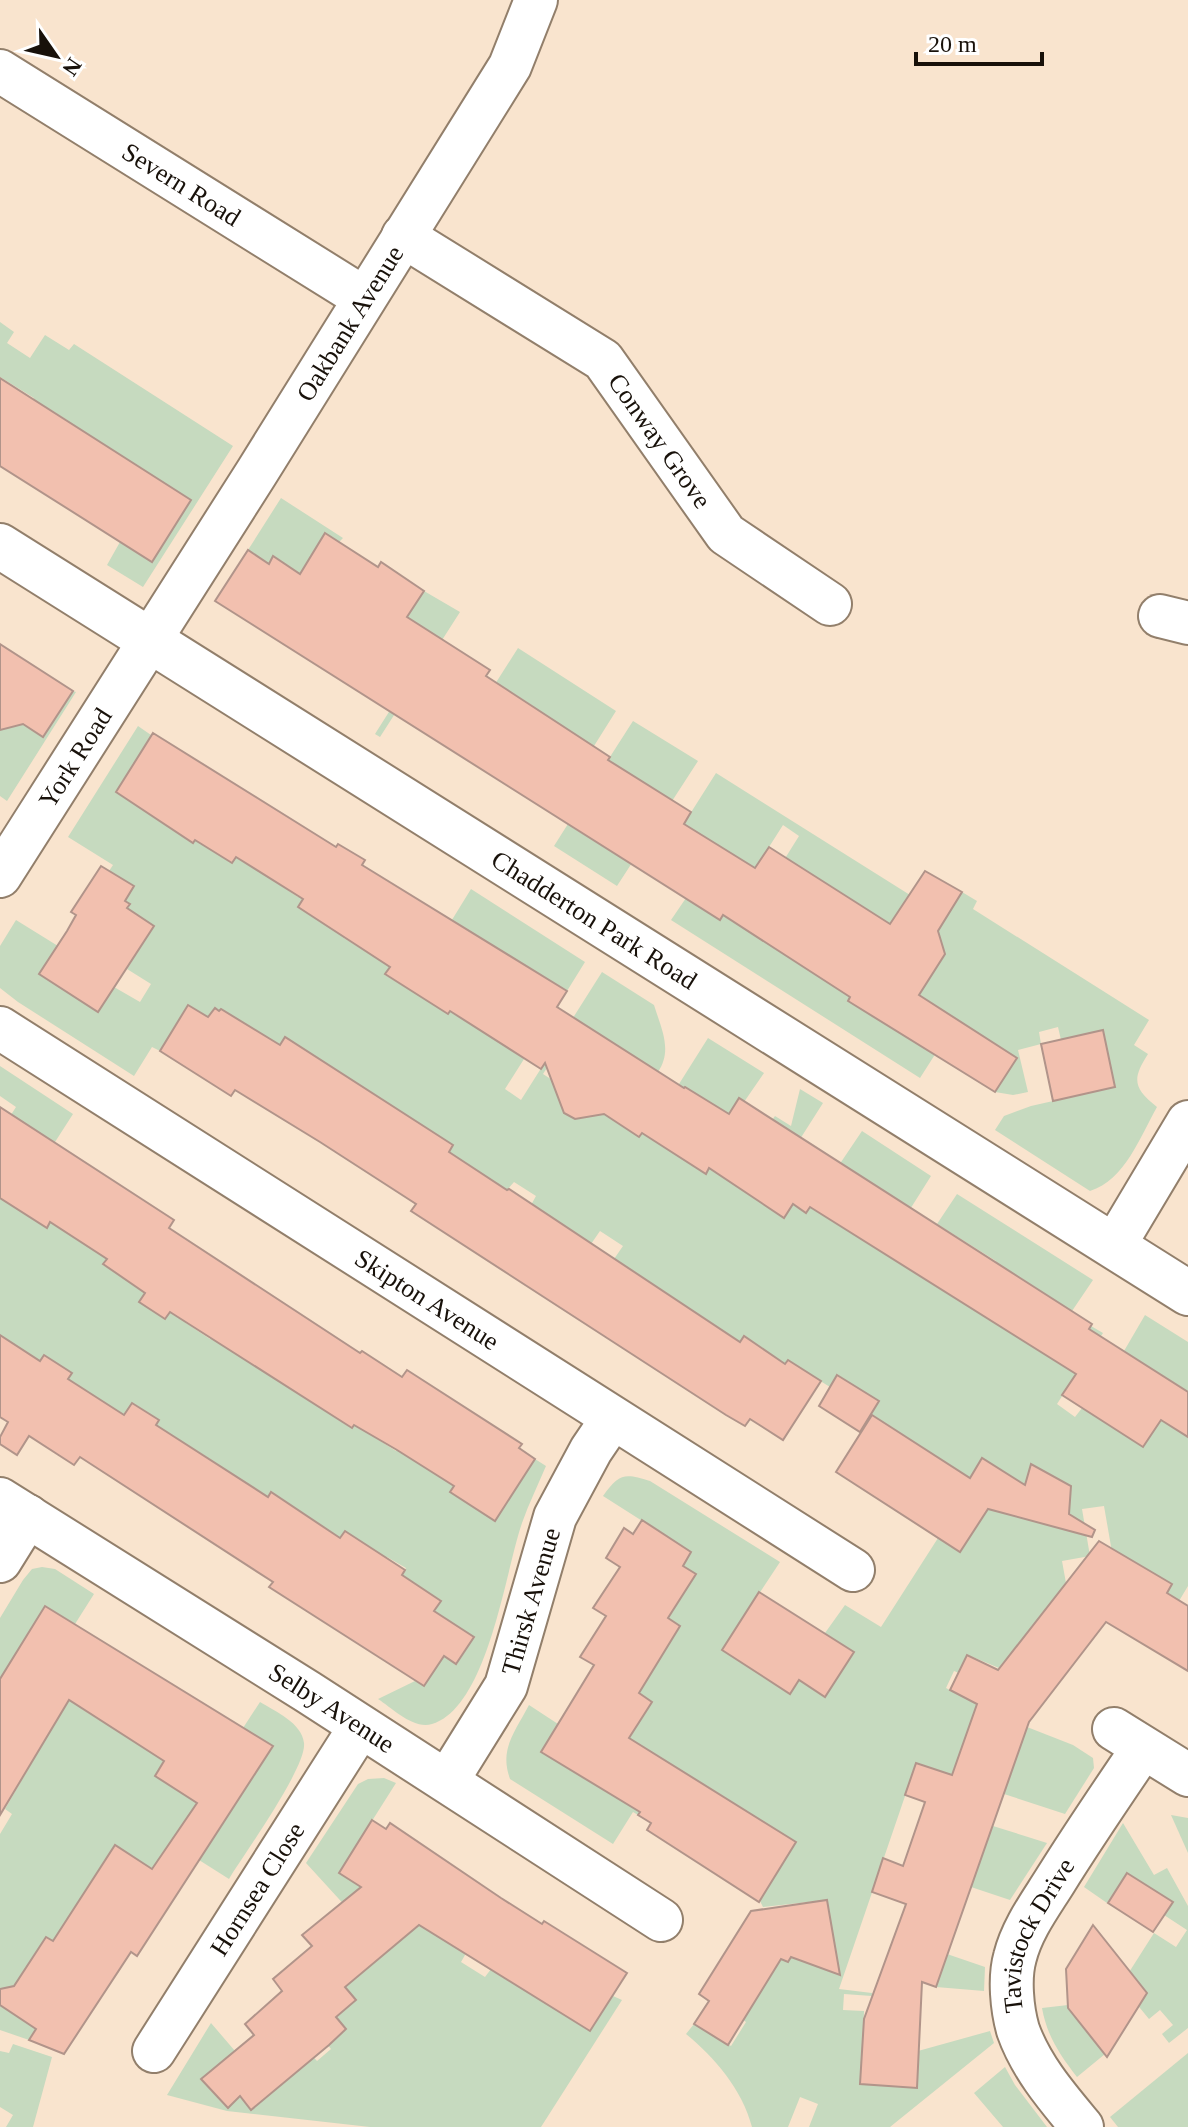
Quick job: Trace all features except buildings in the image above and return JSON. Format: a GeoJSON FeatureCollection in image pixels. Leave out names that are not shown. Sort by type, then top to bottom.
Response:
{"type":"FeatureCollection","features":[{"type":"Feature","properties":{"kind":"street","name":"Oakbank Avenue"},"geometry":{"type":"LineString","coordinates":[[148,640],[257,472],[510,66],[536,0]]}},
{"type":"Feature","properties":{"kind":"street","name":"Severn Road"},"geometry":{"type":"LineString","coordinates":[[0,71],[364,298]]}},
{"type":"Feature","properties":{"kind":"street","name":"Conway Grove"},"geometry":{"type":"LineString","coordinates":[[403,236],[603,360],[726,534],[830,604]]}},
{"type":"Feature","properties":{"kind":"street","name":"Chadderton Park Road"},"geometry":{"type":"LineString","coordinates":[[0,546],[1188,1293]]}},
{"type":"Feature","properties":{"kind":"street","name":"York Road"},"geometry":{"type":"LineString","coordinates":[[0,876],[148,640]]}},
{"type":"Feature","properties":{"kind":"street","name":"Skipton Avenue"},"geometry":{"type":"LineString","coordinates":[[0,1028],[853,1570]]}},
{"type":"Feature","properties":{"kind":"street"},"geometry":{"type":"LineString","coordinates":[[1114,1246],[1188,1122]]}},
{"type":"Feature","properties":{"kind":"street","name":"Thirsk Avenue"},"geometry":{"type":"LineString","coordinates":[[447,1781],[506,1686],[555,1517],[591,1450],[612,1419]]}},
{"type":"Feature","properties":{"kind":"street"},"geometry":{"type":"LineString","coordinates":[[0,1561],[14,1508]]}},
{"type":"Feature","properties":{"kind":"street","name":"Selby Avenue"},"geometry":{"type":"LineString","coordinates":[[14,1508],[661,1920]]}},
{"type":"Feature","properties":{"kind":"street","name":"Hornsea Close"},"geometry":{"type":"LineString","coordinates":[[154,2051],[360,1727]]}},
{"type":"Feature","properties":{"kind":"street","name":"Tavistock Drive"},"geometry":{"type":"LineString","coordinates":[[1082,2127],[1051,2091],[1018,2029],[1013,1997],[1014,1958],[1029,1922],[1084,1835],[1129,1739],[1188,1775]]}},
{"type":"Feature","properties":{"kind":"green space"},"geometry":{"type":"Polygon","coordinates":[[[0,322],[14,332],[7,343],[30,358],[45,335],[69,350],[74,344],[233,446],[143,587],[107,565],[120,542],[152,562],[191,500],[130,461],[57,436],[67,420],[48,408],[38,424],[0,453],[34,398],[0,377],[0,322]]]}},
{"type":"Feature","properties":{"kind":"green space"},"geometry":{"type":"Polygon","coordinates":[[[281,498],[343,538],[300,582],[273,557],[269,564],[248,550],[281,498]]]}},
{"type":"Feature","properties":{"kind":"green space"},"geometry":{"type":"Polygon","coordinates":[[[424,591],[460,612],[380,737],[375,734],[430,647],[400,628],[424,591]]]}},
{"type":"Feature","properties":{"kind":"green space"},"geometry":{"type":"Polygon","coordinates":[[[518,648],[616,711],[594,746],[524,722],[533,706],[507,689],[483,703],[518,648]]]}},
{"type":"Feature","properties":{"kind":"green space"},"geometry":{"type":"Polygon","coordinates":[[[73,691],[76,692],[7,801],[0,796],[0,730],[11,717],[43,737],[73,691]]]}},
{"type":"Feature","properties":{"kind":"green space"},"geometry":{"type":"Polygon","coordinates":[[[633,721],[698,761],[617,886],[554,846],[592,786],[597,789],[573,828],[628,862],[668,798],[608,760],[633,721]]]}},
{"type":"Feature","properties":{"kind":"green space"},"geometry":{"type":"Polygon","coordinates":[[[138,726],[151,735],[116,792],[193,842],[230,784],[216,853],[231,863],[241,850],[259,871],[298,897],[335,848],[298,907],[342,935],[354,920],[344,938],[390,967],[385,975],[448,1013],[434,949],[471,889],[585,962],[567,991],[517,960],[475,1026],[531,1048],[505,1089],[521,1100],[602,972],[654,1005],[664,1039],[665,1055],[658,1072],[577,1021],[543,1074],[569,1091],[564,1113],[575,1119],[583,1118],[591,1106],[639,1137],[675,1083],[679,1084],[708,1038],[764,1073],[744,1102],[738,1099],[729,1114],[685,1087],[659,1127],[713,1162],[775,1116],[791,1126],[800,1089],[823,1103],[760,1202],[784,1217],[793,1204],[806,1212],[810,1207],[871,1245],[835,1171],[862,1131],[931,1176],[885,1249],[981,1286],[996,1261],[937,1224],[957,1194],[1093,1280],[1072,1311],[1018,1276],[990,1319],[1064,1367],[1091,1326],[1103,1333],[1057,1404],[1075,1417],[1082,1408],[1143,1447],[1181,1387],[1124,1351],[1145,1315],[1188,1342],[1188,1586],[1179,1601],[1112,1552],[1104,1506],[1082,1509],[1090,1556],[1062,1561],[1066,1583],[999,1668],[968,1655],[959,1673],[954,1671],[946,1688],[977,1704],[952,1775],[916,1764],[839,1989],[872,1993],[872,1996],[844,1994],[843,2010],[864,2011],[863,2048],[918,2051],[990,2031],[994,2043],[890,2127],[809,2127],[818,2104],[800,2097],[788,2127],[752,2127],[742,2100],[726,2075],[686,2034],[694,2024],[731,2046],[746,2022],[743,2020],[781,1959],[788,1962],[802,1941],[797,1923],[830,1918],[827,1900],[763,1907],[760,1901],[796,1842],[754,1816],[721,1812],[728,1799],[671,1764],[638,1815],[633,1812],[613,1844],[510,1779],[507,1750],[529,1705],[558,1724],[542,1752],[617,1758],[652,1702],[639,1693],[668,1619],[696,1574],[683,1566],[691,1552],[603,1496],[618,1479],[628,1476],[650,1481],[780,1562],[722,1650],[789,1694],[799,1680],[824,1697],[854,1653],[825,1633],[845,1605],[881,1627],[938,1538],[960,1552],[983,1458],[970,1478],[871,1414],[878,1401],[838,1375],[830,1387],[788,1361],[782,1368],[733,1354],[716,1326],[700,1315],[692,1326],[674,1298],[614,1259],[623,1246],[600,1231],[591,1244],[531,1205],[536,1196],[514,1182],[507,1190],[221,1009],[215,1008],[208,1017],[188,1005],[160,1051],[152,1047],[134,1076],[0,988],[0,946],[16,920],[58,946],[40,975],[97,1011],[114,987],[140,1002],[151,984],[127,969],[154,926],[127,908],[130,904],[125,901],[109,871],[113,865],[68,837],[138,726]]]}},
{"type":"Feature","properties":{"kind":"green space"},"geometry":{"type":"Polygon","coordinates":[[[716,773],[910,895],[934,937],[962,892],[977,901],[973,909],[1149,1020],[1134,1045],[1148,1054],[1137,1077],[1139,1088],[1157,1107],[1122,1167],[1113,1177],[1090,1191],[995,1130],[1004,1116],[1031,1106],[1115,1087],[1103,1030],[1061,1040],[1058,1027],[1039,1032],[1041,1044],[1018,1050],[1028,1092],[1013,1095],[995,1092],[1015,1060],[973,1079],[995,1044],[957,1020],[920,1078],[671,920],[686,898],[720,920],[753,869],[683,825],[716,773]],[[783,825],[762,858],[779,868],[799,836],[783,825]]]}},
{"type":"Feature","properties":{"kind":"green space"},"geometry":{"type":"Polygon","coordinates":[[[0,1066],[73,1114],[55,1142],[47,1227],[50,1222],[107,1259],[103,1265],[114,1272],[121,1270],[149,1287],[140,1302],[165,1319],[172,1309],[210,1339],[212,1337],[351,1428],[357,1420],[371,1435],[396,1451],[399,1447],[442,1474],[495,1520],[535,1459],[546,1466],[522,1523],[481,1666],[467,1692],[451,1712],[432,1724],[418,1724],[378,1699],[415,1681],[424,1686],[444,1656],[457,1664],[474,1637],[434,1611],[441,1600],[399,1579],[406,1568],[387,1557],[377,1574],[345,1532],[334,1548],[270,1493],[268,1497],[196,1450],[163,1446],[171,1434],[156,1425],[159,1420],[133,1403],[123,1415],[68,1379],[44,1355],[40,1361],[0,1335],[0,1132],[16,1107],[0,1096],[0,1066]]]}},
{"type":"Feature","properties":{"kind":"green space"},"geometry":{"type":"Polygon","coordinates":[[[32,1569],[55,1569],[94,1594],[75,1624],[45,1606],[0,1684],[0,1618],[32,1569]]]}},
{"type":"Feature","properties":{"kind":"green space"},"geometry":{"type":"Polygon","coordinates":[[[64,1681],[82,1709],[99,1720],[105,1709],[154,1740],[148,1751],[164,1761],[156,1777],[171,1786],[180,1771],[232,1809],[273,1747],[243,1728],[260,1702],[293,1724],[304,1743],[296,1771],[286,1790],[229,1879],[199,1860],[152,1869],[115,1845],[53,1941],[46,1937],[28,1964],[30,2000],[8,1987],[0,1990],[0,1834],[12,1814],[5,1809],[38,1752],[64,1681]]]}},
{"type":"Feature","properties":{"kind":"green space"},"geometry":{"type":"Polygon","coordinates":[[[1027,1727],[1073,1745],[1093,1758],[1094,1768],[1065,1814],[1004,1794],[1027,1727]]]}},
{"type":"Feature","properties":{"kind":"green space"},"geometry":{"type":"Polygon","coordinates":[[[384,1778],[396,1783],[339,1873],[423,1927],[469,1948],[461,1962],[485,1977],[491,1969],[589,2031],[613,1996],[622,2000],[541,2127],[370,2127],[227,2111],[167,2095],[211,2023],[235,2051],[201,2080],[227,2108],[303,2046],[317,2061],[331,2049],[327,2044],[345,2029],[336,2017],[356,2000],[336,1977],[349,1910],[306,1863],[358,1784],[368,1779],[384,1778]]]}},
{"type":"Feature","properties":{"kind":"green space"},"geometry":{"type":"Polygon","coordinates":[[[1171,1815],[1188,1818],[1188,1853],[1171,1815]]]}},
{"type":"Feature","properties":{"kind":"green space"},"geometry":{"type":"Polygon","coordinates":[[[1123,1823],[1154,1875],[1167,1868],[1188,1906],[1188,2028],[1169,2043],[1162,2034],[1173,2025],[1160,2010],[1149,2019],[1126,1991],[1105,2054],[1077,2077],[1055,2045],[1042,2008],[1068,2005],[1126,1977],[1154,1933],[1176,1947],[1187,1930],[1164,1915],[1172,1902],[1127,1873],[1107,1903],[1084,1887],[1123,1823]]]}},
{"type":"Feature","properties":{"kind":"green space"},"geometry":{"type":"Polygon","coordinates":[[[993,1826],[1047,1843],[1010,1900],[971,1887],[993,1826]]]}},
{"type":"Feature","properties":{"kind":"green space"},"geometry":{"type":"Polygon","coordinates":[[[947,1954],[985,1967],[984,1991],[936,1987],[947,1954]]]}},
{"type":"Feature","properties":{"kind":"green space"},"geometry":{"type":"Polygon","coordinates":[[[0,2005],[36,2029],[29,2040],[0,2030],[0,2005]]]}},
{"type":"Feature","properties":{"kind":"green space"},"geometry":{"type":"Polygon","coordinates":[[[13,2044],[52,2057],[33,2127],[6,2127],[13,2115],[0,2107],[0,2051],[9,2053],[13,2044]]]}},
{"type":"Feature","properties":{"kind":"green space"},"geometry":{"type":"Polygon","coordinates":[[[1188,2053],[1188,2127],[1118,2127],[1110,2117],[1188,2053]]]}},
{"type":"Feature","properties":{"kind":"green space"},"geometry":{"type":"Polygon","coordinates":[[[1005,2067],[1047,2127],[1003,2127],[974,2093],[1005,2067]]]}}]}
